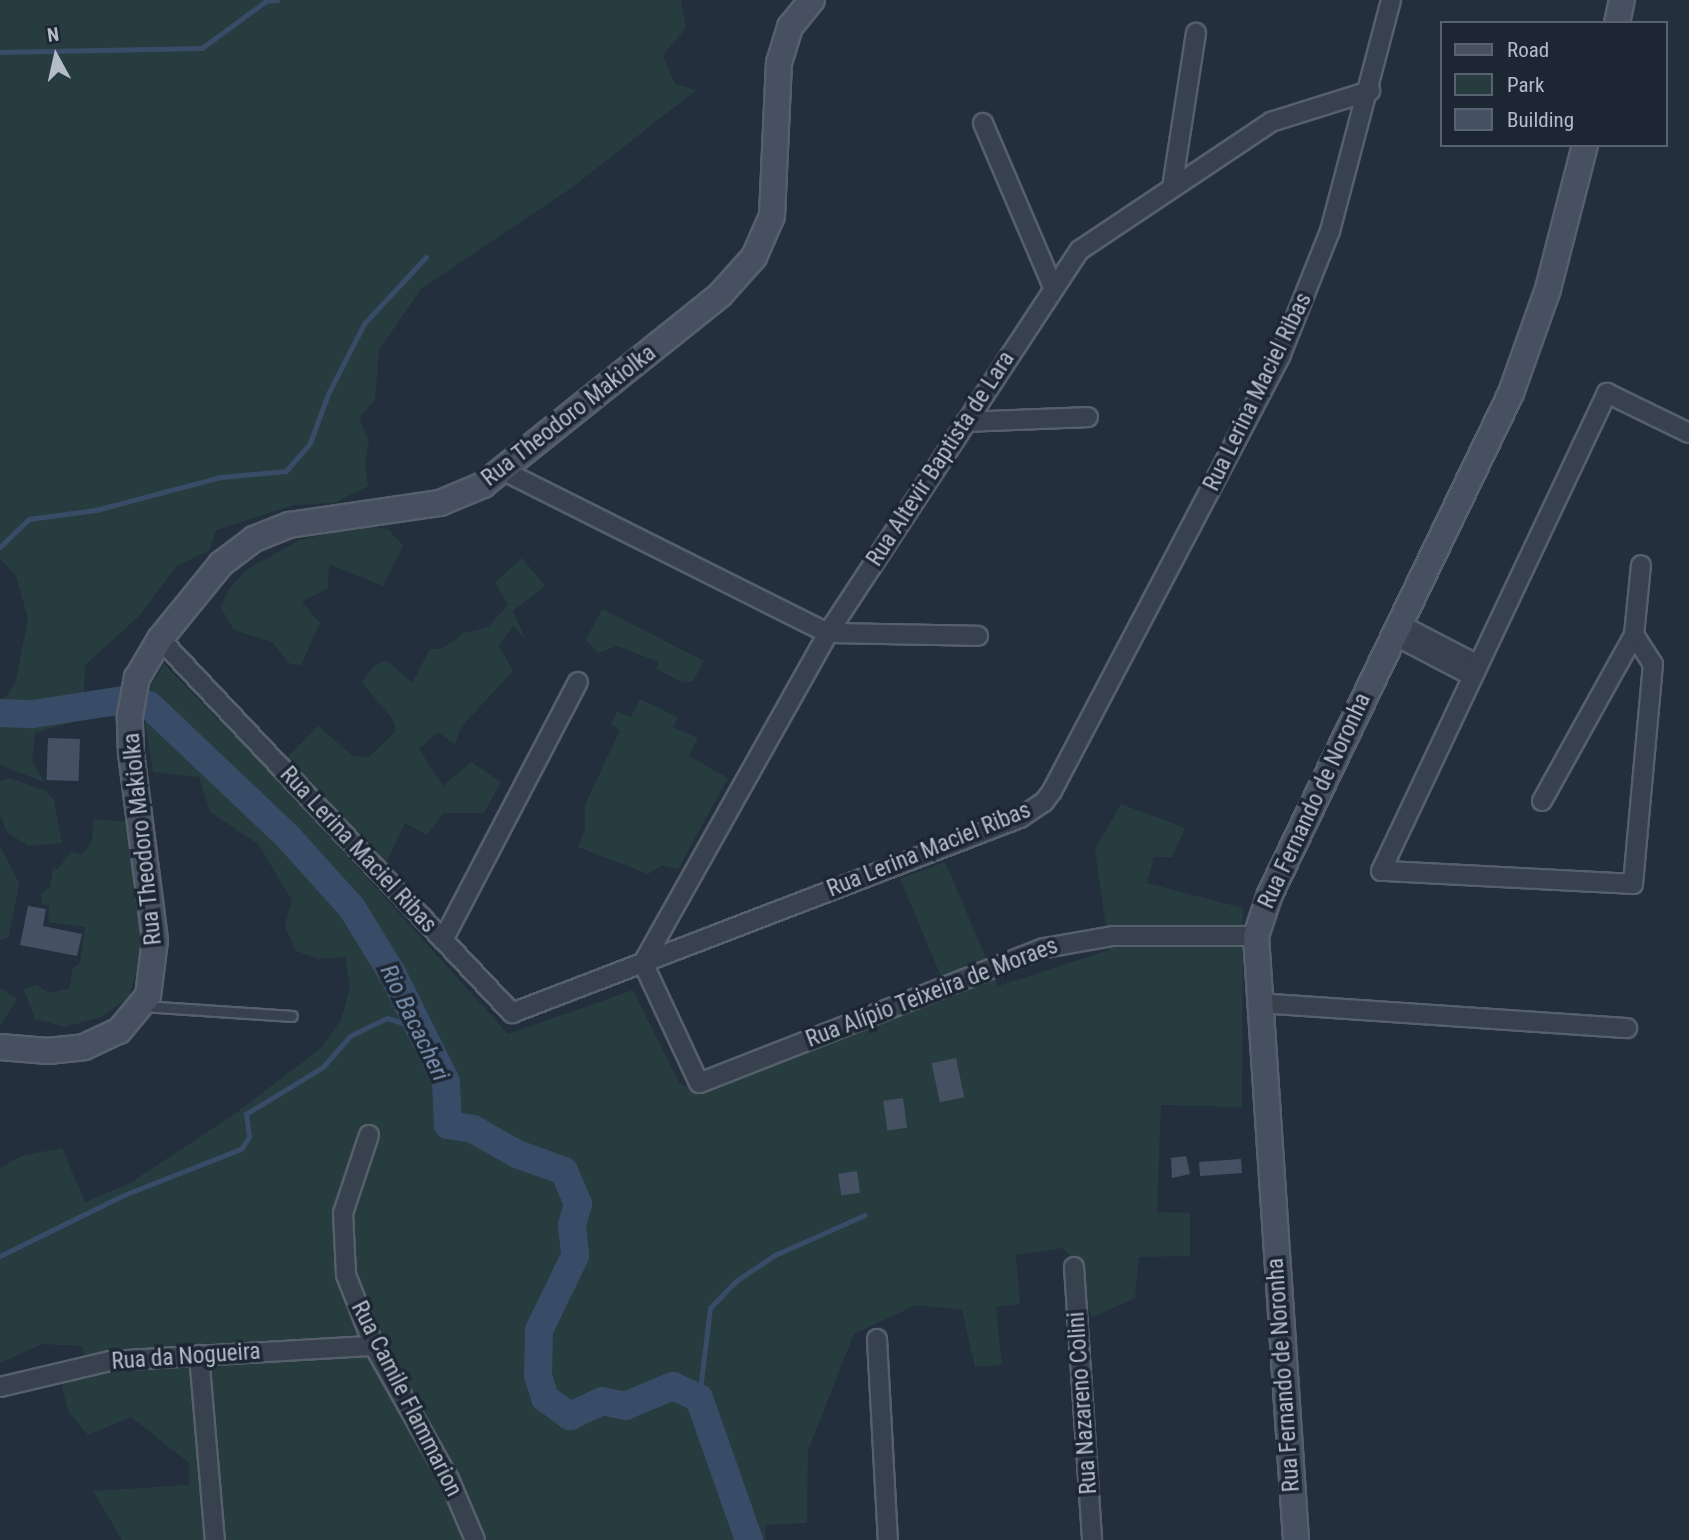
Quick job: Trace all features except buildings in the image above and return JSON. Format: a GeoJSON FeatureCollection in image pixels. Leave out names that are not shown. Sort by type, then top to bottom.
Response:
{"type":"FeatureCollection","features":[{"type":"Feature","properties":{"kind":"main road","name":"Rua Theodoro Makiolka"},"geometry":{"type":"LineString","coordinates":[[0,1047],[48,1051],[84,1047],[119,1031],[142,1006],[152,983],[155,940],[131,754],[130,716],[137,678],[160,639],[221,564],[254,539],[289,525],[440,503],[504,471],[713,301],[754,257],[765,236],[775,195],[777,83],[783,44],[799,13],[812,0]]}},
{"type":"Feature","properties":{"kind":"main road"},"geometry":{"type":"LineString","coordinates":[[1617,21],[1622,0]]}},
{"type":"Feature","properties":{"kind":"main road","name":"Rua Fernando de Noronha"},"geometry":{"type":"LineString","coordinates":[[1296,1540],[1258,1003],[1256,936],[1263,908],[1525,359],[1584,147]]}},
{"type":"Feature","properties":{"kind":"street","name":"Rua Lerina Maciel Ribas"},"geometry":{"type":"LineString","coordinates":[[160,639],[512,1013],[1020,818],[1044,802],[1281,354],[1330,231],[1370,91],[1391,0]]}},
{"type":"Feature","properties":{"kind":"street"},"geometry":{"type":"LineString","coordinates":[[1172,188],[1196,33]]}},
{"type":"Feature","properties":{"kind":"street","name":"Rua Altevir Baptista de Lara"},"geometry":{"type":"LineString","coordinates":[[643,963],[828,633],[1080,250],[1270,122],[1370,91]]}},
{"type":"Feature","properties":{"kind":"street"},"geometry":{"type":"LineString","coordinates":[[983,123],[1053,288]]}},
{"type":"Feature","properties":{"kind":"street"},"geometry":{"type":"LineString","coordinates":[[1634,635],[1653,664],[1633,884],[1381,870],[1607,393],[1689,433]]}},
{"type":"Feature","properties":{"kind":"street"},"geometry":{"type":"LineString","coordinates":[[966,422],[1088,416]]}},
{"type":"Feature","properties":{"kind":"street"},"geometry":{"type":"LineString","coordinates":[[504,471],[828,633],[978,636]]}},
{"type":"Feature","properties":{"kind":"street"},"geometry":{"type":"LineString","coordinates":[[1542,801],[1634,635],[1641,565]]}},
{"type":"Feature","properties":{"kind":"street"},"geometry":{"type":"LineString","coordinates":[[1396,629],[1475,671]]}},
{"type":"Feature","properties":{"kind":"street"},"geometry":{"type":"LineString","coordinates":[[443,940],[578,682]]}},
{"type":"Feature","properties":{"kind":"street","name":"Rua Alípio Teixeira de Moraes"},"geometry":{"type":"LineString","coordinates":[[643,963],[699,1083],[1044,948],[1113,936],[1256,936]]}},
{"type":"Feature","properties":{"kind":"street"},"geometry":{"type":"LineString","coordinates":[[1258,1003],[1627,1028]]}},
{"type":"Feature","properties":{"kind":"street","name":"Rua Camile Flammarion"},"geometry":{"type":"LineString","coordinates":[[369,1135],[347,1195],[342,1238],[352,1296],[374,1346],[449,1479],[475,1540]]}},
{"type":"Feature","properties":{"kind":"street","name":"Rua Nazareno Colini"},"geometry":{"type":"LineString","coordinates":[[1074,1267],[1092,1540]]}},
{"type":"Feature","properties":{"kind":"street"},"geometry":{"type":"LineString","coordinates":[[877,1339],[888,1540]]}},
{"type":"Feature","properties":{"kind":"street","name":"Rua da Nogueira"},"geometry":{"type":"LineString","coordinates":[[0,1387],[75,1366],[199,1355],[374,1346]]}},
{"type":"Feature","properties":{"kind":"street"},"geometry":{"type":"LineString","coordinates":[[199,1355],[215,1540]]}},
{"type":"Feature","properties":{"kind":"lane"},"geometry":{"type":"LineString","coordinates":[[142,1006],[292,1016]]}},
{"type":"Feature","properties":{"kind":"green space"},"geometry":{"type":"Polygon","coordinates":[[[0,0],[681,0],[686,28],[663,55],[675,84],[696,90],[574,186],[421,289],[379,350],[375,400],[359,418],[369,441],[365,462],[368,486],[335,503],[294,505],[216,530],[210,550],[177,566],[138,617],[85,665],[83,719],[35,733],[32,760],[44,782],[0,765],[0,704],[15,684],[28,619],[16,576],[0,558],[0,0]]]}},
{"type":"Feature","properties":{"kind":"green space"},"geometry":{"type":"Polygon","coordinates":[[[363,526],[388,529],[403,546],[383,586],[329,564],[328,588],[302,602],[320,623],[301,665],[290,664],[272,642],[234,630],[221,608],[228,590],[245,571],[299,540],[363,526]]]}},
{"type":"Feature","properties":{"kind":"green space"},"geometry":{"type":"Polygon","coordinates":[[[522,558],[545,586],[513,611],[525,639],[513,626],[499,646],[513,671],[461,727],[455,744],[438,732],[419,749],[443,786],[471,762],[501,782],[484,813],[444,813],[427,835],[405,823],[385,865],[284,761],[318,726],[353,756],[368,758],[396,731],[393,720],[362,682],[375,665],[386,660],[412,683],[430,649],[442,649],[463,633],[488,627],[508,605],[495,582],[522,558]]]}},
{"type":"Feature","properties":{"kind":"green space"},"geometry":{"type":"Polygon","coordinates":[[[602,609],[704,661],[693,681],[684,683],[656,669],[659,662],[617,646],[598,653],[586,640],[602,609]]]}},
{"type":"Feature","properties":{"kind":"green space"},"geometry":{"type":"Polygon","coordinates":[[[164,664],[283,785],[508,1034],[633,990],[680,1084],[703,1092],[948,993],[900,879],[945,862],[998,986],[1109,950],[1095,849],[1121,804],[1185,828],[1172,857],[1154,857],[1147,883],[1243,908],[1242,1107],[1161,1105],[1157,1212],[1190,1213],[1190,1256],[1139,1257],[1135,1298],[1093,1317],[1084,1303],[1079,1266],[1063,1248],[1016,1255],[1020,1304],[996,1307],[1002,1365],[975,1367],[962,1310],[916,1305],[854,1334],[808,1450],[807,1523],[765,1525],[766,1540],[122,1540],[93,1491],[189,1485],[189,1463],[131,1417],[88,1435],[68,1411],[61,1382],[85,1361],[82,1346],[42,1344],[0,1363],[0,1168],[21,1156],[62,1148],[85,1202],[130,1183],[236,1113],[320,1049],[341,1020],[350,987],[345,957],[319,959],[296,951],[285,926],[292,900],[258,844],[210,812],[199,777],[153,772],[145,723],[147,693],[164,664]]]}},
{"type":"Feature","properties":{"kind":"green space"},"geometry":{"type":"Polygon","coordinates":[[[640,699],[678,717],[673,727],[698,738],[689,756],[728,778],[678,869],[662,865],[648,874],[578,847],[585,828],[585,805],[620,730],[611,725],[617,711],[631,717],[640,699]]]}},
{"type":"Feature","properties":{"kind":"green space"},"geometry":{"type":"Polygon","coordinates":[[[10,778],[46,791],[54,800],[62,843],[28,846],[7,832],[0,815],[0,781],[10,778]]]}},
{"type":"Feature","properties":{"kind":"green space"},"geometry":{"type":"Polygon","coordinates":[[[93,819],[129,822],[146,939],[129,997],[101,1017],[65,1027],[35,1019],[24,989],[37,985],[49,993],[70,988],[72,969],[80,963],[85,927],[48,922],[49,906],[42,904],[41,894],[50,887],[53,867],[57,870],[71,852],[82,855],[92,842],[93,819]]]}},
{"type":"Feature","properties":{"kind":"green space"},"geometry":{"type":"Polygon","coordinates":[[[0,846],[19,883],[9,937],[0,940],[0,846]]]}},
{"type":"Feature","properties":{"kind":"green space"},"geometry":{"type":"Polygon","coordinates":[[[0,988],[17,999],[0,1026],[0,988]]]}},
{"type":"Feature","properties":{"kind":"waterway"},"geometry":{"type":"LineString","coordinates":[[0,52],[202,48],[266,1],[277,0]]}},
{"type":"Feature","properties":{"kind":"waterway"},"geometry":{"type":"LineString","coordinates":[[0,547],[29,519],[96,510],[221,477],[286,471],[310,443],[328,394],[364,324],[426,257]]}},
{"type":"Feature","properties":{"kind":"waterway","name":"Rio Bacacheri"},"geometry":{"type":"LineString","coordinates":[[0,713],[33,714],[123,700]]}},
{"type":"Feature","properties":{"kind":"waterway","name":"Rio Bacacheri"},"geometry":{"type":"LineString","coordinates":[[149,705],[289,838],[352,908],[393,975],[446,1082],[448,1125],[473,1129],[517,1154],[564,1171],[578,1204],[572,1225],[575,1256],[539,1330],[538,1376],[545,1398],[570,1416],[602,1401],[625,1406],[673,1386],[699,1398],[749,1540]]}},
{"type":"Feature","properties":{"kind":"waterway"},"geometry":{"type":"LineString","coordinates":[[0,1256],[124,1195],[241,1149],[249,1137],[246,1114],[323,1067],[350,1036],[387,1018],[422,1029]]}},
{"type":"Feature","properties":{"kind":"waterway"},"geometry":{"type":"LineString","coordinates":[[699,1398],[710,1308],[736,1281],[775,1255],[865,1215]]}}]}
